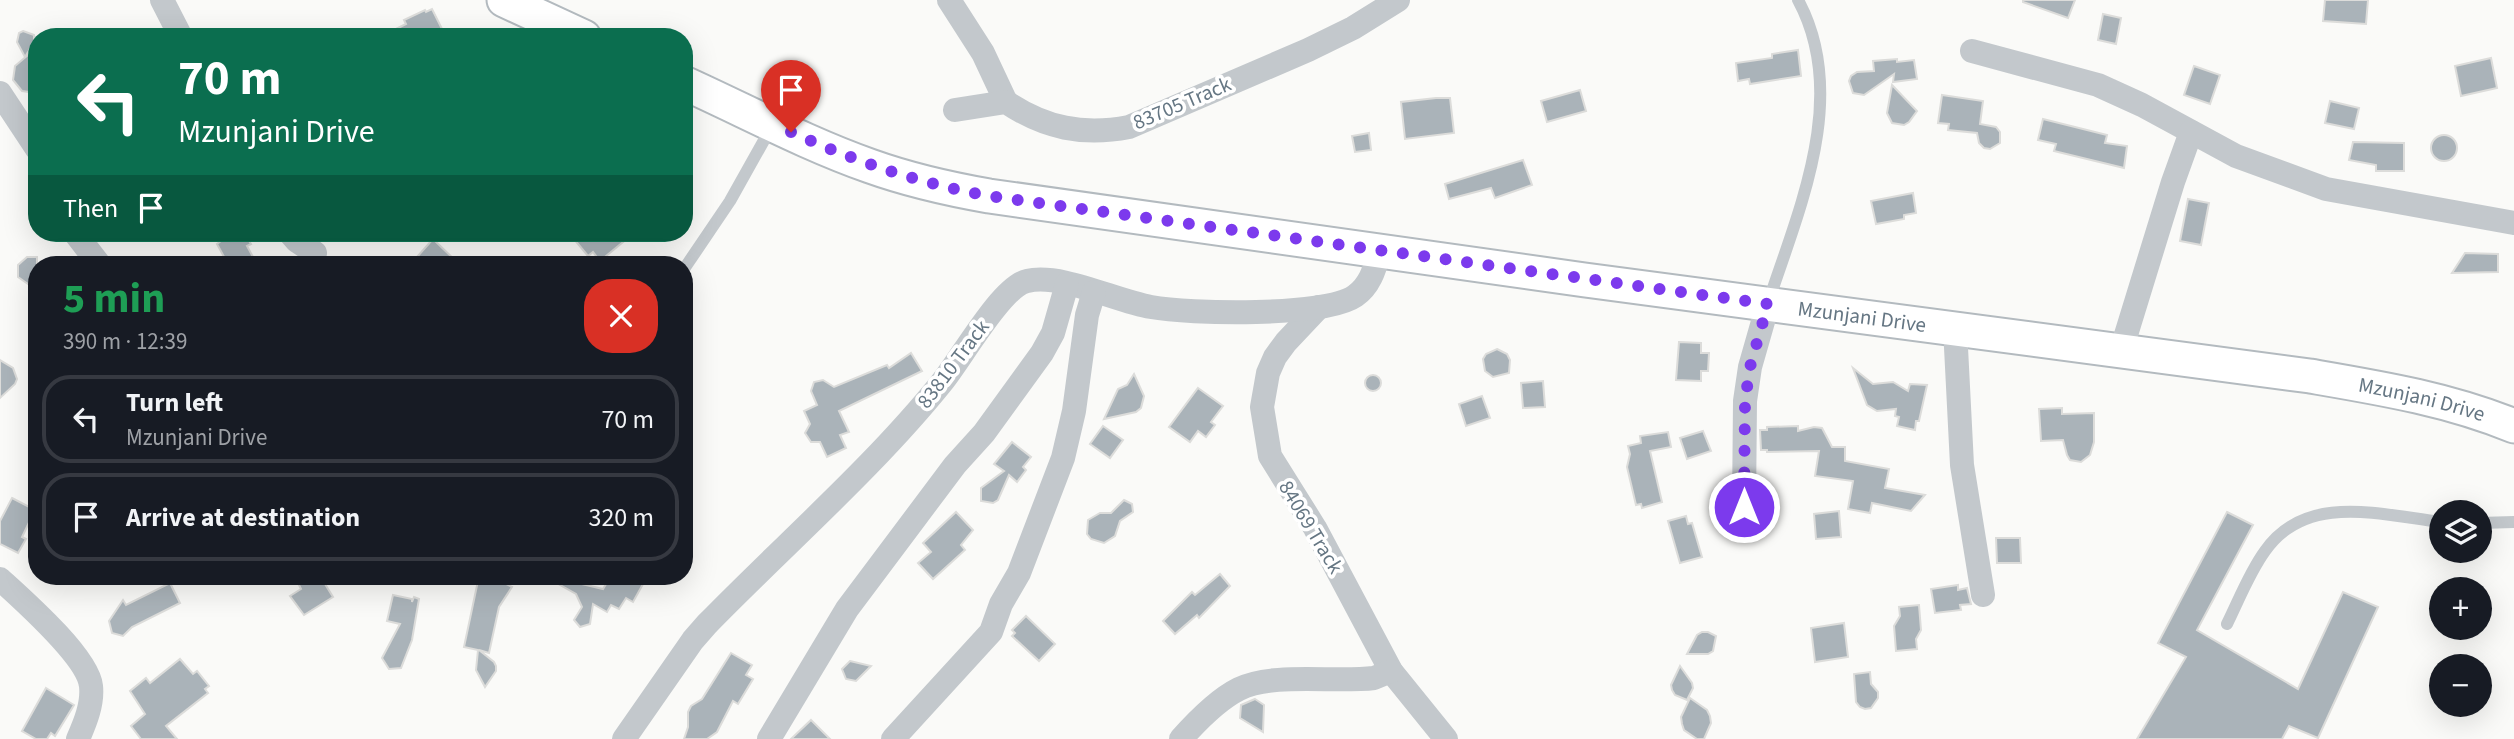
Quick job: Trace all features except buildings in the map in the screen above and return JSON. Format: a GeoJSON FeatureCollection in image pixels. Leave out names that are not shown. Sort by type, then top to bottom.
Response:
{"type":"FeatureCollection","features":[{"type":"Feature","properties":{"kind":"main road"},"geometry":{"type":"LineString","coordinates":[[504,0],[565,28]]}},
{"type":"Feature","properties":{"kind":"main road","name":"Mzunjani Drive"},"geometry":{"type":"LineString","coordinates":[[693,87],[861,163],[947,188],[1059,207],[2310,376],[2409,393],[2454,404],[2514,426]]}},
{"type":"Feature","properties":{"kind":"street"},"geometry":{"type":"LineString","coordinates":[[162,0],[176,28]]}},
{"type":"Feature","properties":{"kind":"street"},"geometry":{"type":"LineString","coordinates":[[949,0],[978,44],[1006,102],[955,110]]}},
{"type":"Feature","properties":{"kind":"street","name":"83705 Track"},"geometry":{"type":"LineString","coordinates":[[1006,102],[1037,121],[1059,128],[1097,131],[1129,127],[1308,50],[1353,28],[1398,0]]}},
{"type":"Feature","properties":{"kind":"street"},"geometry":{"type":"LineString","coordinates":[[1972,51],[2098,85],[2235,156],[2326,190],[2514,223]]}},
{"type":"Feature","properties":{"kind":"street"},"geometry":{"type":"LineString","coordinates":[[0,93],[28,135]]}},
{"type":"Feature","properties":{"kind":"street"},"geometry":{"type":"LineString","coordinates":[[2121,351],[2191,132]]}},
{"type":"Feature","properties":{"kind":"street"},"geometry":{"type":"LineString","coordinates":[[82,242],[93,256]]}},
{"type":"Feature","properties":{"kind":"street"},"geometry":{"type":"LineString","coordinates":[[298,242],[315,253]]}},
{"type":"Feature","properties":{"kind":"street","name":"83810 Track"},"geometry":{"type":"LineString","coordinates":[[624,739],[700,632],[897,435],[951,372],[1009,292],[1021,282],[1030,280],[1067,284],[1151,307],[1188,311],[1261,312],[1319,307],[1343,302],[1364,287],[1370,280],[1380,250]]}},
{"type":"Feature","properties":{"kind":"street"},"geometry":{"type":"LineString","coordinates":[[769,739],[847,609],[954,465],[984,433],[1042,353],[1053,333],[1067,284]]}},
{"type":"Feature","properties":{"kind":"street"},"geometry":{"type":"LineString","coordinates":[[893,739],[991,632],[1001,604],[1019,573],[1063,458],[1074,411],[1087,315],[1094,292]]}},
{"type":"Feature","properties":{"kind":"street"},"geometry":{"type":"LineString","coordinates":[[1744,507],[1745,401],[1750,367],[1768,304]]}},
{"type":"Feature","properties":{"kind":"street","name":"84069 Track"},"geometry":{"type":"LineString","coordinates":[[1319,307],[1275,357],[1264,389],[1264,433],[1270,456],[1315,528],[1391,671],[1446,739]]}},
{"type":"Feature","properties":{"kind":"street"},"geometry":{"type":"LineString","coordinates":[[1955,328],[1962,465],[1983,595]]}},
{"type":"Feature","properties":{"kind":"street"},"geometry":{"type":"LineString","coordinates":[[0,579],[56,634],[87,671],[92,690],[78,739]]}},
{"type":"Feature","properties":{"kind":"street"},"geometry":{"type":"LineString","coordinates":[[1181,739],[1217,704],[1239,689],[1261,683],[1374,678],[1391,671]]}},
{"type":"Feature","properties":{"kind":"lane"},"geometry":{"type":"LineString","coordinates":[[1768,304],[1801,201],[1816,141],[1821,106],[1816,43],[1807,15],[1798,0]]}},
{"type":"Feature","properties":{"kind":"lane"},"geometry":{"type":"LineString","coordinates":[[693,256],[730,201],[774,124]]}},
{"type":"Feature","properties":{"kind":"lane"},"geometry":{"type":"LineString","coordinates":[[2227,624],[2264,552],[2280,532],[2297,521],[2314,515],[2354,510],[2429,520]]}},
{"type":"Feature","properties":{"kind":"lane"},"geometry":{"type":"LineString","coordinates":[[2492,523],[2514,522]]}},
{"type":"Feature","properties":{"kind":"route"},"geometry":{"type":"LineString","coordinates":[[791,132],[842,156],[889,172],[989,196],[1768,304],[1756,341],[1745,401],[1744,507]]}}]}
